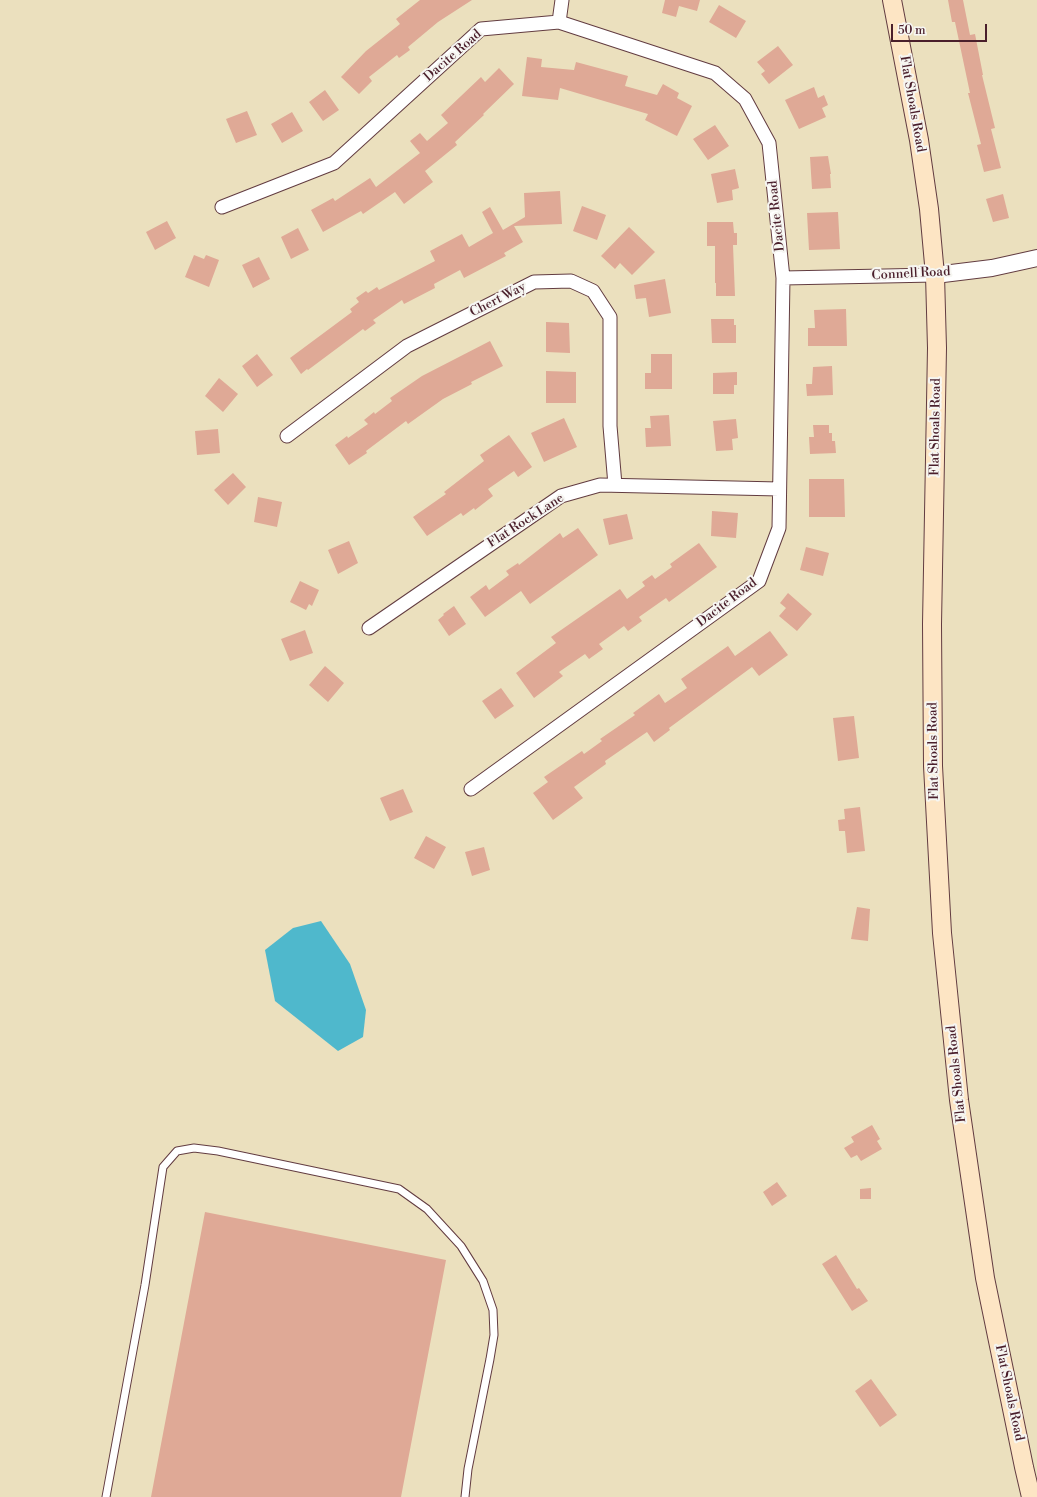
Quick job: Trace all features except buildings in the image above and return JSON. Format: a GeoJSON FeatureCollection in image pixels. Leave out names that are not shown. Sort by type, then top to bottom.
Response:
{"type":"FeatureCollection","features":[{"type":"Feature","properties":{"kind":"main road","name":"Flat Shoals Road"},"geometry":{"type":"LineString","coordinates":[[892,0],[919,140],[929,209],[935,275],[937,348],[932,624],[933,750],[942,933],[959,1100],[985,1278],[1022,1460],[1031,1497]]}},
{"type":"Feature","properties":{"kind":"street"},"geometry":{"type":"LineString","coordinates":[[559,22],[562,0]]}},
{"type":"Feature","properties":{"kind":"street","name":"Dacite Road"},"geometry":{"type":"LineString","coordinates":[[222,207],[334,163],[482,29],[559,22],[715,73],[745,99],[769,143],[783,278],[779,528],[759,581],[471,789]]}},
{"type":"Feature","properties":{"kind":"street","name":"Connell Road"},"geometry":{"type":"LineString","coordinates":[[783,278],[935,275],[992,268],[1037,258]]}},
{"type":"Feature","properties":{"kind":"street","name":"Chert Way"},"geometry":{"type":"LineString","coordinates":[[287,436],[407,346],[534,282],[571,281],[593,291],[610,317],[610,426],[615,485]]}},
{"type":"Feature","properties":{"kind":"street","name":"Flat Rock Lane"},"geometry":{"type":"LineString","coordinates":[[369,628],[560,496],[600,485],[779,489]]}},
{"type":"Feature","properties":{"kind":"lane"},"geometry":{"type":"LineString","coordinates":[[106,1497],[145,1285],[163,1167],[177,1151],[194,1148],[399,1189],[427,1209],[461,1246],[483,1281],[493,1310],[494,1335],[468,1469],[465,1497]]}},
{"type":"Feature","properties":{"kind":"water"},"geometry":{"type":"Polygon","coordinates":[[[321,921],[350,964],[366,1010],[363,1037],[338,1051],[275,1001],[265,950],[293,928],[321,921]]]}}]}
